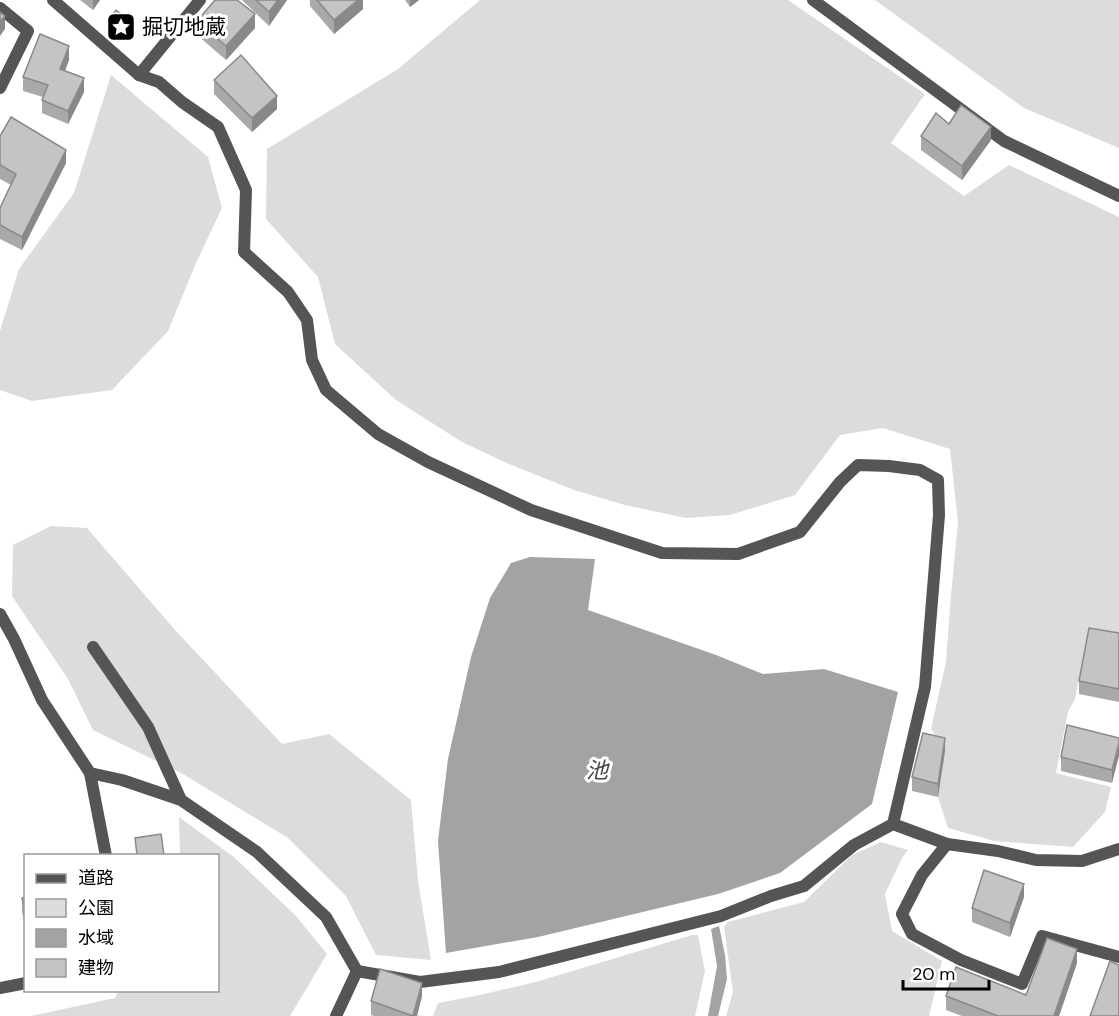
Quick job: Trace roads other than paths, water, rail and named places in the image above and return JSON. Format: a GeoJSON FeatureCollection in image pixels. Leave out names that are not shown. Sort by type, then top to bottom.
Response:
{"type":"FeatureCollection","features":[{"type":"Feature","properties":{"kind":"street"},"geometry":{"type":"LineString","coordinates":[[53,0],[139,75],[159,82],[182,102],[218,127],[246,190],[244,252],[288,292],[306,320],[312,360],[326,390],[378,434],[428,462],[531,510],[662,553],[738,554],[800,532],[840,482],[858,465],[920,470],[938,480],[939,515],[925,687],[893,824]]}},
{"type":"Feature","properties":{"kind":"street"},"geometry":{"type":"LineString","coordinates":[[139,75],[200,0]]}},
{"type":"Feature","properties":{"kind":"street"},"geometry":{"type":"LineString","coordinates":[[813,0],[1004,141],[1119,195]]}},
{"type":"Feature","properties":{"kind":"street"},"geometry":{"type":"LineString","coordinates":[[0,8],[28,31],[0,88]]}},
{"type":"Feature","properties":{"kind":"street"},"geometry":{"type":"LineString","coordinates":[[0,614],[42,700],[90,773],[106,854]]}},
{"type":"Feature","properties":{"kind":"street"},"geometry":{"type":"LineString","coordinates":[[93,647],[148,727],[182,800]]}},
{"type":"Feature","properties":{"kind":"street"},"geometry":{"type":"LineString","coordinates":[[90,773],[122,780],[182,800],[257,852],[326,917],[357,971]]}},
{"type":"Feature","properties":{"kind":"street"},"geometry":{"type":"LineString","coordinates":[[357,971],[420,982],[499,972],[721,916],[771,896],[804,886],[854,845],[893,824],[947,843],[1036,860],[1082,861],[1119,849]]}},
{"type":"Feature","properties":{"kind":"street"},"geometry":{"type":"LineString","coordinates":[[947,843],[922,875],[902,914],[912,934],[961,960],[1022,984],[1042,936],[1119,957]]}},
{"type":"Feature","properties":{"kind":"street"},"geometry":{"type":"LineString","coordinates":[[336,1016],[357,971]]}},
{"type":"Feature","properties":{"kind":"street"},"geometry":{"type":"LineString","coordinates":[[0,988],[24,983]]}},
{"type":"Feature","properties":{"kind":"water","name":"池"},"geometry":{"type":"Polygon","coordinates":[[[530,557],[595,559],[588,610],[763,674],[824,669],[898,692],[872,804],[780,873],[718,894],[538,937],[446,953],[438,841],[448,759],[471,657],[490,598],[511,563],[530,557]]]}},
{"type":"Feature","properties":{"kind":"water"},"geometry":{"type":"Polygon","coordinates":[[[719,926],[727,979],[718,1016],[708,1016],[717,966],[711,929],[719,926]]]}},
{"type":"Feature","properties":{"kind":"place","name":"掘切地蔵"},"geometry":{"type":"Point","coordinates":[121,27]}}]}
